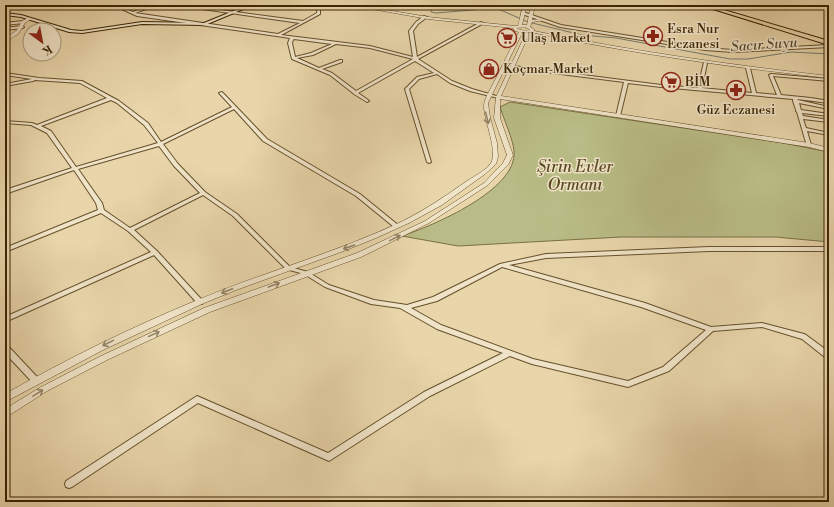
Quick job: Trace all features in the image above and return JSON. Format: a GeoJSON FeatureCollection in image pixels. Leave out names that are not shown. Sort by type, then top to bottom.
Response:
{"type":"FeatureCollection","features":[{"type":"Feature","properties":{"kind":"highway"},"geometry":{"type":"LineString","coordinates":[[704,5],[819,40],[829,41]]}},
{"type":"Feature","properties":{"kind":"highway"},"geometry":{"type":"LineString","coordinates":[[713,5],[829,41]]}},
{"type":"Feature","properties":{"kind":"main road"},"geometry":{"type":"LineString","coordinates":[[7,14],[76,32],[142,23],[205,24],[251,5]]}},
{"type":"Feature","properties":{"kind":"main road"},"geometry":{"type":"LineString","coordinates":[[354,5],[363,7],[370,5]]}},
{"type":"Feature","properties":{"kind":"street"},"geometry":{"type":"LineString","coordinates":[[114,5],[133,13],[293,38],[370,47],[415,59],[471,90],[498,97],[809,145],[829,150]]}},
{"type":"Feature","properties":{"kind":"street"},"geometry":{"type":"LineString","coordinates":[[133,13],[156,5]]}},
{"type":"Feature","properties":{"kind":"street"},"geometry":{"type":"LineString","coordinates":[[176,5],[303,22]]}},
{"type":"Feature","properties":{"kind":"street"},"geometry":{"type":"LineString","coordinates":[[279,35],[319,13],[319,5]]}},
{"type":"Feature","properties":{"kind":"street"},"geometry":{"type":"LineString","coordinates":[[370,5],[407,13],[526,24],[580,40],[704,61],[829,78]]}},
{"type":"Feature","properties":{"kind":"street"},"geometry":{"type":"LineString","coordinates":[[5,398],[109,342],[200,302],[288,268],[364,242],[454,194],[494,163],[496,153],[486,113],[486,104],[526,24],[525,5]]}},
{"type":"Feature","properties":{"kind":"street"},"geometry":{"type":"LineString","coordinates":[[5,414],[44,389],[142,340],[207,310],[359,255],[427,222],[469,197],[495,176],[506,164],[510,155],[497,118],[498,97],[513,67],[533,5]]}},
{"type":"Feature","properties":{"kind":"street"},"geometry":{"type":"LineString","coordinates":[[363,7],[425,18],[481,23],[567,25],[699,47],[731,50],[815,44],[820,42],[819,40]]}},
{"type":"Feature","properties":{"kind":"street"},"geometry":{"type":"LineString","coordinates":[[7,14],[13,23]]}},
{"type":"Feature","properties":{"kind":"street"},"geometry":{"type":"LineString","coordinates":[[415,59],[411,31],[417,23],[425,18]]}},
{"type":"Feature","properties":{"kind":"street"},"geometry":{"type":"LineString","coordinates":[[25,22],[29,19]]}},
{"type":"Feature","properties":{"kind":"street"},"geometry":{"type":"LineString","coordinates":[[526,24],[543,20],[560,26],[705,49],[739,50],[829,46]]}},
{"type":"Feature","properties":{"kind":"street"},"geometry":{"type":"LineString","coordinates":[[355,93],[481,23]]}},
{"type":"Feature","properties":{"kind":"street"},"geometry":{"type":"LineString","coordinates":[[5,24],[22,24]]}},
{"type":"Feature","properties":{"kind":"street"},"geometry":{"type":"LineString","coordinates":[[5,29],[22,24]]}},
{"type":"Feature","properties":{"kind":"street"},"geometry":{"type":"LineString","coordinates":[[526,24],[587,43],[705,63],[829,78]]}},
{"type":"Feature","properties":{"kind":"street"},"geometry":{"type":"LineString","coordinates":[[5,40],[22,25]]}},
{"type":"Feature","properties":{"kind":"street"},"geometry":{"type":"LineString","coordinates":[[293,38],[291,39],[290,43],[294,58]]}},
{"type":"Feature","properties":{"kind":"street"},"geometry":{"type":"LineString","coordinates":[[294,58],[312,54],[338,43]]}},
{"type":"Feature","properties":{"kind":"street"},"geometry":{"type":"LineString","coordinates":[[294,58],[331,74],[366,101]]}},
{"type":"Feature","properties":{"kind":"street"},"geometry":{"type":"LineString","coordinates":[[319,69],[341,61]]}},
{"type":"Feature","properties":{"kind":"street"},"geometry":{"type":"LineString","coordinates":[[700,89],[705,63]]}},
{"type":"Feature","properties":{"kind":"street"},"geometry":{"type":"LineString","coordinates":[[513,67],[626,82],[779,96],[829,108]]}},
{"type":"Feature","properties":{"kind":"street"},"geometry":{"type":"LineString","coordinates":[[748,68],[754,94]]}},
{"type":"Feature","properties":{"kind":"street"},"geometry":{"type":"LineString","coordinates":[[429,162],[407,89],[418,78],[438,73]]}},
{"type":"Feature","properties":{"kind":"street"},"geometry":{"type":"LineString","coordinates":[[5,74],[39,79],[81,82],[111,98],[146,124],[176,165],[203,193],[235,215],[288,268],[306,273],[327,286],[353,296],[402,307],[439,327],[509,353],[532,361],[628,384],[666,368],[712,329]]}},
{"type":"Feature","properties":{"kind":"street"},"geometry":{"type":"LineString","coordinates":[[779,96],[771,75],[829,78]]}},
{"type":"Feature","properties":{"kind":"street"},"geometry":{"type":"LineString","coordinates":[[5,85],[39,79]]}},
{"type":"Feature","properties":{"kind":"street"},"geometry":{"type":"LineString","coordinates":[[618,116],[626,82]]}},
{"type":"Feature","properties":{"kind":"street"},"geometry":{"type":"LineString","coordinates":[[221,93],[265,140],[358,195],[396,226]]}},
{"type":"Feature","properties":{"kind":"street"},"geometry":{"type":"LineString","coordinates":[[38,126],[111,98]]}},
{"type":"Feature","properties":{"kind":"street"},"geometry":{"type":"LineString","coordinates":[[795,100],[829,102]]}},
{"type":"Feature","properties":{"kind":"street"},"geometry":{"type":"LineString","coordinates":[[795,100],[809,145]]}},
{"type":"Feature","properties":{"kind":"street"},"geometry":{"type":"LineString","coordinates":[[5,192],[73,169],[160,144],[235,107]]}},
{"type":"Feature","properties":{"kind":"street"},"geometry":{"type":"LineString","coordinates":[[798,110],[829,116]]}},
{"type":"Feature","properties":{"kind":"street"},"geometry":{"type":"LineString","coordinates":[[800,117],[829,121]]}},
{"type":"Feature","properties":{"kind":"street"},"geometry":{"type":"LineString","coordinates":[[5,122],[32,124],[49,132],[73,169],[99,203],[101,211],[130,230],[155,252],[200,302]]}},
{"type":"Feature","properties":{"kind":"street"},"geometry":{"type":"LineString","coordinates":[[805,129],[829,134]]}},
{"type":"Feature","properties":{"kind":"street"},"geometry":{"type":"LineString","coordinates":[[130,230],[203,193]]}},
{"type":"Feature","properties":{"kind":"street"},"geometry":{"type":"LineString","coordinates":[[5,250],[101,211]]}},
{"type":"Feature","properties":{"kind":"street"},"geometry":{"type":"LineString","coordinates":[[402,307],[435,299],[502,265],[546,256],[709,249],[829,249]]}},
{"type":"Feature","properties":{"kind":"street"},"geometry":{"type":"LineString","coordinates":[[5,320],[155,252]]}},
{"type":"Feature","properties":{"kind":"street"},"geometry":{"type":"LineString","coordinates":[[502,265],[643,305],[712,329],[762,325],[804,337],[829,356]]}},
{"type":"Feature","properties":{"kind":"street"},"geometry":{"type":"LineString","coordinates":[[5,348],[36,381]]}},
{"type":"Feature","properties":{"kind":"street"},"geometry":{"type":"LineString","coordinates":[[69,484],[197,399],[329,457],[427,394],[509,353]]}},
{"type":"Feature","properties":{"kind":"green space","name":"Şirin Evler Ormanı"},"geometry":{"type":"Polygon","coordinates":[[[510,102],[783,143],[829,152],[829,242],[776,237],[621,237],[458,246],[402,236],[452,215],[488,192],[502,179],[512,165],[514,151],[500,107],[510,102]]]}},
{"type":"Feature","properties":{"kind":"waterway","name":"Sacır Suyu"},"geometry":{"type":"LineString","coordinates":[[425,5],[431,7],[431,12],[436,13],[496,8],[528,22],[582,35],[616,38],[730,59],[748,59],[791,52],[829,54]]}},
{"type":"Feature","properties":{"kind":"place","name":"Esra Nur Eczanesi"},"geometry":{"type":"Point","coordinates":[653,36]}},
{"type":"Feature","properties":{"kind":"place","name":"Ulaş Market"},"geometry":{"type":"Point","coordinates":[507,38]}},
{"type":"Feature","properties":{"kind":"place","name":"Koçmar Market"},"geometry":{"type":"Point","coordinates":[489,69]}},
{"type":"Feature","properties":{"kind":"place","name":"BİM"},"geometry":{"type":"Point","coordinates":[671,82]}},
{"type":"Feature","properties":{"kind":"place","name":"Güz Eczanesi"},"geometry":{"type":"Point","coordinates":[736,90]}}]}
